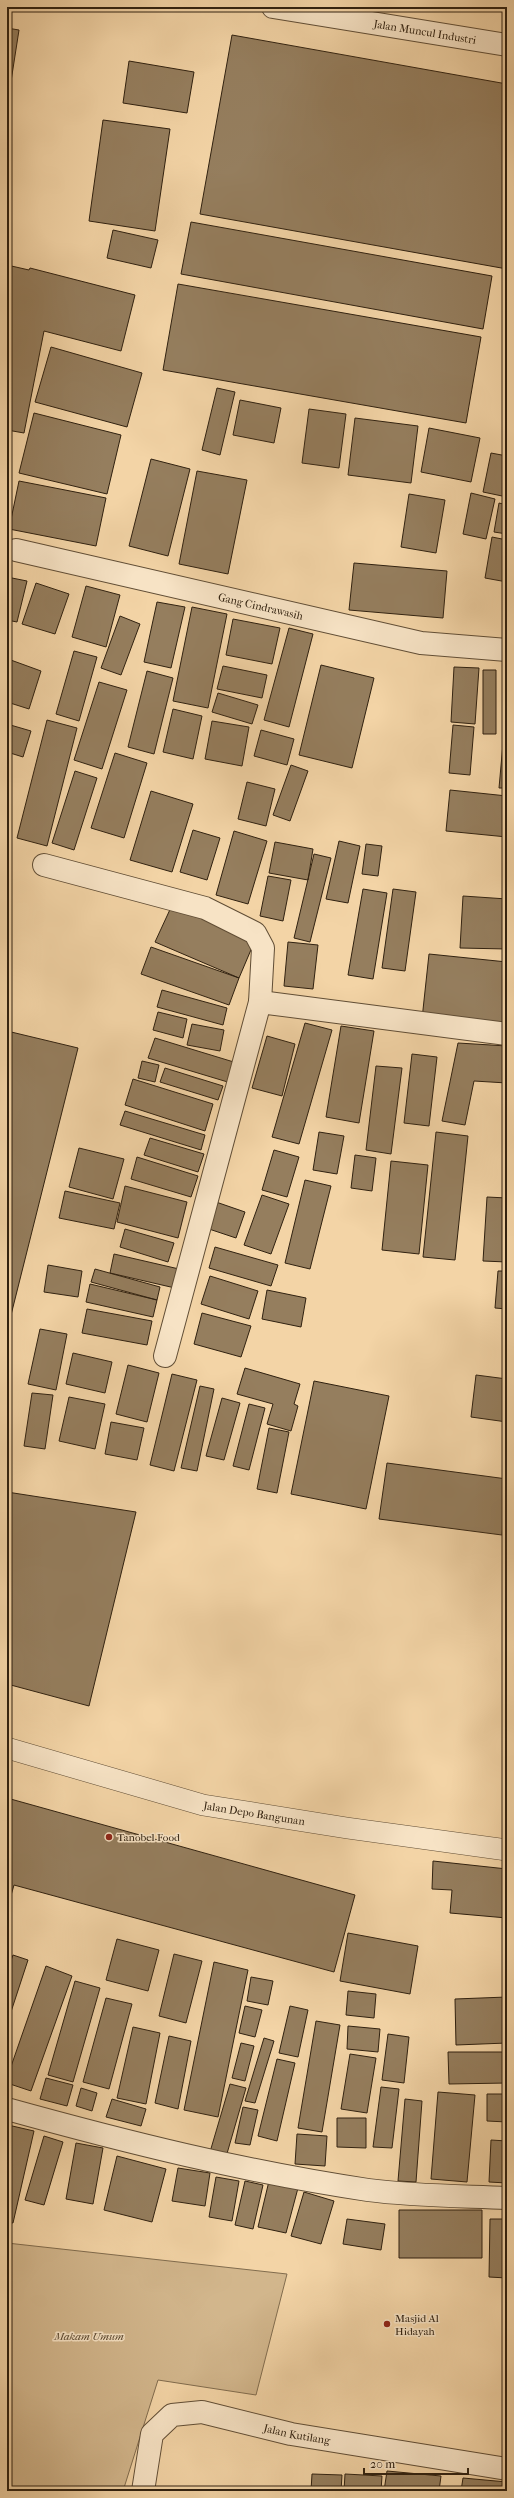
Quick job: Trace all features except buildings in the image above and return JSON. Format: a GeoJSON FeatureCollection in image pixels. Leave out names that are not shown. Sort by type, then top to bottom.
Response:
{"type":"FeatureCollection","features":[{"type":"Feature","properties":{"kind":"street","name":"Jalan Muncul Industri"},"geometry":{"type":"LineString","coordinates":[[273,7],[507,45]]}},
{"type":"Feature","properties":{"kind":"street","name":"Gang Cindrawasih"},"geometry":{"type":"LineString","coordinates":[[16,550],[421,642],[507,650]]}},
{"type":"Feature","properties":{"kind":"street"},"geometry":{"type":"LineString","coordinates":[[44,865],[205,908],[255,933],[263,948],[260,1002],[165,1356]]}},
{"type":"Feature","properties":{"kind":"street"},"geometry":{"type":"LineString","coordinates":[[260,1002],[507,1034]]}},
{"type":"Feature","properties":{"kind":"street"},"geometry":{"type":"LineString","coordinates":[[7,2108],[100,2135],[242,2168],[369,2190],[507,2198]]}},
{"type":"Feature","properties":{"kind":"street","name":"Jalan Kutilang"},"geometry":{"type":"LineString","coordinates":[[143,2491],[152,2434],[172,2415],[202,2412],[292,2434],[507,2469]]}},
{"type":"Feature","properties":{"kind":"lane","name":"Jalan Depo Bangunan"},"geometry":{"type":"LineString","coordinates":[[7,1748],[203,1805],[347,1828],[507,1850]]}},
{"type":"Feature","properties":{"kind":"green space","name":"Makam Umum"},"geometry":{"type":"Polygon","coordinates":[[[7,2243],[287,2274],[256,2395],[158,2380],[123,2491],[7,2491],[7,2243]]]}},
{"type":"Feature","properties":{"kind":"place","name":"Tanobel Food"},"geometry":{"type":"Point","coordinates":[109,1837]}},
{"type":"Feature","properties":{"kind":"place","name":"Masjid Al Hidayah"},"geometry":{"type":"Point","coordinates":[387,2324]}}]}
